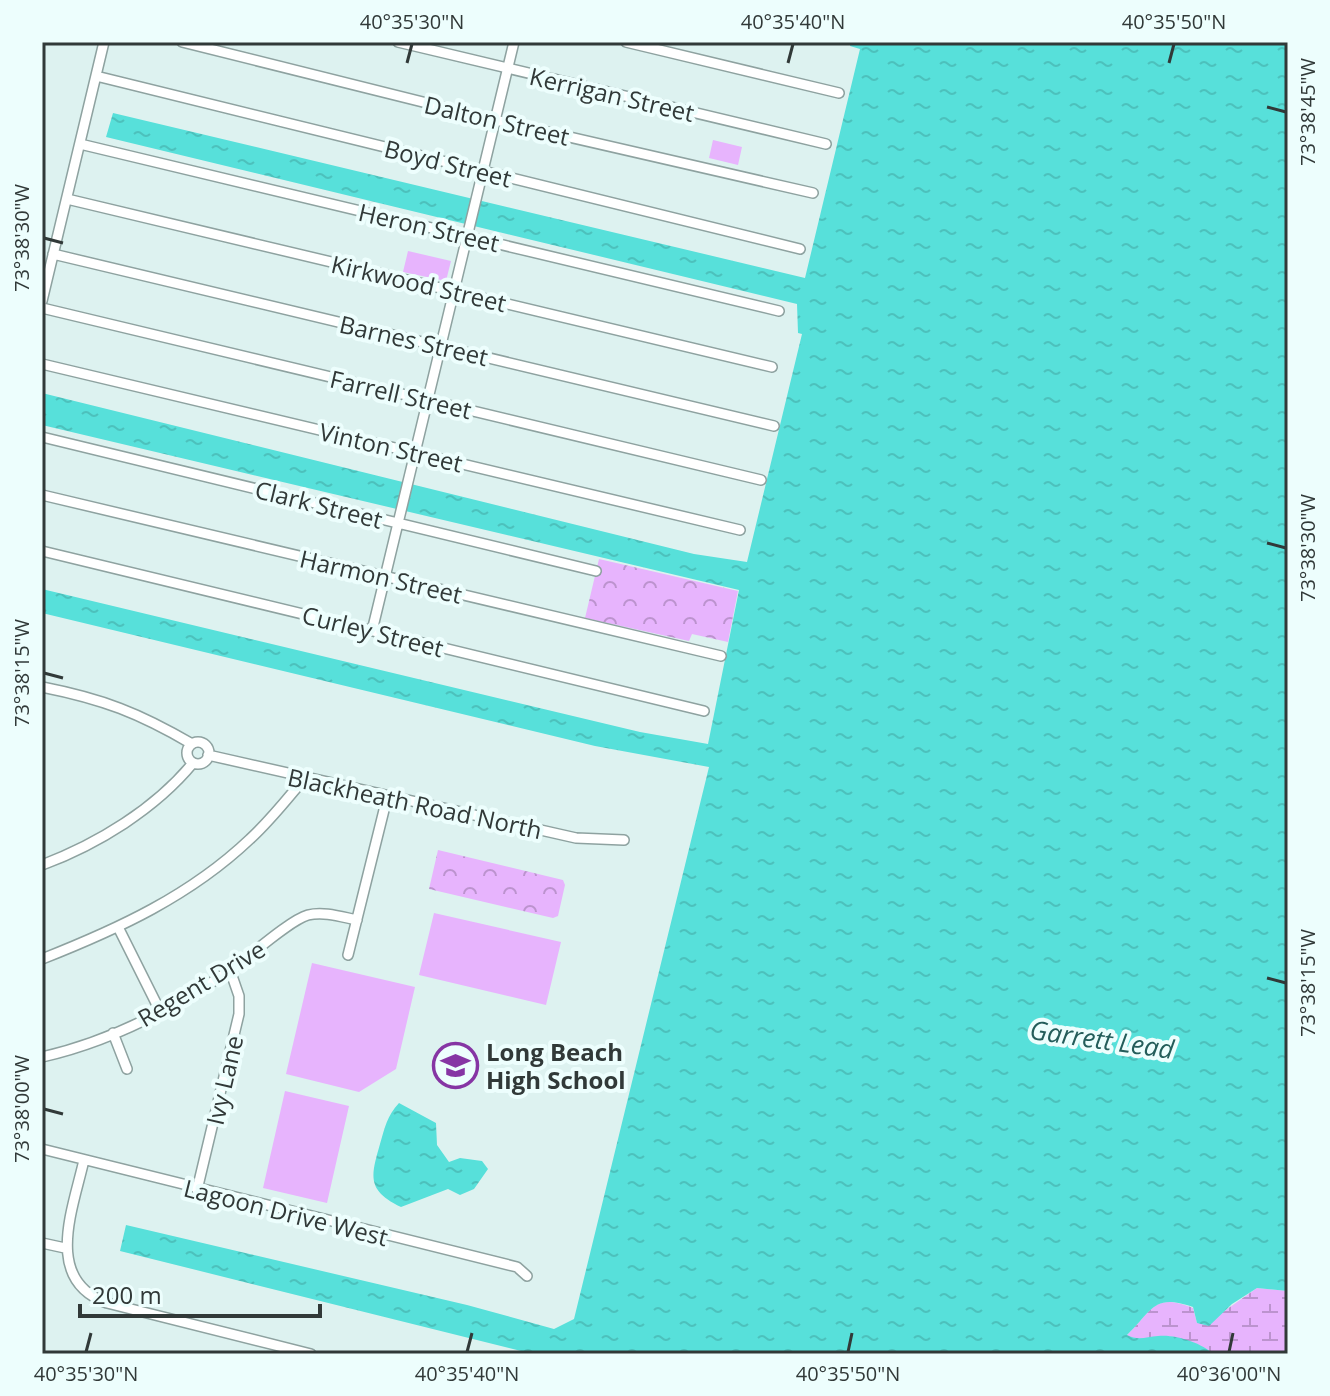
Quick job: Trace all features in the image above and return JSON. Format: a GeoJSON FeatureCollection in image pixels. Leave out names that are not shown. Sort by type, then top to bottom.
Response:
{"type":"FeatureCollection","features":[{"type":"Feature","properties":{"kind":"street"},"geometry":{"type":"LineString","coordinates":[[42,301],[104,42]]}},
{"type":"Feature","properties":{"kind":"street","name":"Dalton Street"},"geometry":{"type":"LineString","coordinates":[[182,42],[495,120],[813,193]]}},
{"type":"Feature","properties":{"kind":"street","name":"Kerrigan Street"},"geometry":{"type":"LineString","coordinates":[[398,42],[826,144]]}},
{"type":"Feature","properties":{"kind":"street"},"geometry":{"type":"LineString","coordinates":[[372,631],[514,42]]}},
{"type":"Feature","properties":{"kind":"street"},"geometry":{"type":"LineString","coordinates":[[626,42],[839,93]]}},
{"type":"Feature","properties":{"kind":"street","name":"Boyd Street"},"geometry":{"type":"LineString","coordinates":[[96,76],[800,249]]}},
{"type":"Feature","properties":{"kind":"street","name":"Heron Street"},"geometry":{"type":"LineString","coordinates":[[80,144],[468,233],[779,311]]}},
{"type":"Feature","properties":{"kind":"street","name":"Kirkwood Street"},"geometry":{"type":"LineString","coordinates":[[67,199],[772,367]]}},
{"type":"Feature","properties":{"kind":"street","name":"Barnes Street"},"geometry":{"type":"LineString","coordinates":[[53,254],[774,426]]}},
{"type":"Feature","properties":{"kind":"street","name":"Farrell Street"},"geometry":{"type":"LineString","coordinates":[[42,308],[761,480]]}},
{"type":"Feature","properties":{"kind":"street","name":"Vinton Street"},"geometry":{"type":"LineString","coordinates":[[42,364],[740,530]]}},
{"type":"Feature","properties":{"kind":"street","name":"Clark Street"},"geometry":{"type":"LineString","coordinates":[[42,437],[399,519],[596,571]]}},
{"type":"Feature","properties":{"kind":"street","name":"Harmon Street"},"geometry":{"type":"LineString","coordinates":[[42,495],[721,656]]}},
{"type":"Feature","properties":{"kind":"street","name":"Curley Street"},"geometry":{"type":"LineString","coordinates":[[42,551],[704,711]]}},
{"type":"Feature","properties":{"kind":"street"},"geometry":{"type":"LineString","coordinates":[[42,687],[87,696],[137,713],[192,744],[202,743],[208,755],[203,762],[193,763],[144,809],[107,834],[42,865]]}},
{"type":"Feature","properties":{"kind":"street"},"geometry":{"type":"LineString","coordinates":[[192,744],[187,752],[193,763]]}},
{"type":"Feature","properties":{"kind":"street","name":"Blackheath Road North"},"geometry":{"type":"LineString","coordinates":[[208,755],[387,798],[576,838],[624,840]]}},
{"type":"Feature","properties":{"kind":"street"},"geometry":{"type":"LineString","coordinates":[[42,959],[119,929],[179,895],[251,838],[304,779]]}},
{"type":"Feature","properties":{"kind":"street"},"geometry":{"type":"LineString","coordinates":[[348,955],[387,798]]}},
{"type":"Feature","properties":{"kind":"street","name":"Regent Drive"},"geometry":{"type":"LineString","coordinates":[[42,1057],[113,1033],[160,1011],[230,970],[307,915],[328,914],[357,920]]}},
{"type":"Feature","properties":{"kind":"street"},"geometry":{"type":"LineString","coordinates":[[119,929],[160,1011]]}},
{"type":"Feature","properties":{"kind":"street","name":"Ivy Lane"},"geometry":{"type":"LineString","coordinates":[[197,1190],[239,1014],[239,996],[230,970]]}},
{"type":"Feature","properties":{"kind":"street"},"geometry":{"type":"LineString","coordinates":[[113,1033],[127,1069]]}},
{"type":"Feature","properties":{"kind":"street","name":"Lagoon Drive West"},"geometry":{"type":"LineString","coordinates":[[42,1149],[197,1190],[517,1267],[527,1276]]}},
{"type":"Feature","properties":{"kind":"street"},"geometry":{"type":"LineString","coordinates":[[84,1160],[65,1248],[75,1280],[98,1300],[311,1354]]}},
{"type":"Feature","properties":{"kind":"street"},"geometry":{"type":"LineString","coordinates":[[42,1243],[65,1248]]}},
{"type":"Feature","properties":{"kind":"green space"},"geometry":{"type":"Polygon","coordinates":[[[713,140],[742,147],[738,165],[709,158],[713,140]]]}},
{"type":"Feature","properties":{"kind":"green space"},"geometry":{"type":"Polygon","coordinates":[[[408,251],[451,261],[446,281],[403,272],[408,251]]]}},
{"type":"Feature","properties":{"kind":"green space"},"geometry":{"type":"Polygon","coordinates":[[[599,559],[738,591],[728,642],[692,634],[689,641],[585,618],[599,559]]]}},
{"type":"Feature","properties":{"kind":"green space"},"geometry":{"type":"Polygon","coordinates":[[[438,850],[563,880],[565,885],[558,916],[553,918],[429,889],[438,850]]]}},
{"type":"Feature","properties":{"kind":"green space"},"geometry":{"type":"Polygon","coordinates":[[[434,913],[561,942],[546,1005],[419,975],[434,913]]]}},
{"type":"Feature","properties":{"kind":"green space"},"geometry":{"type":"Polygon","coordinates":[[[312,963],[415,987],[396,1069],[359,1092],[286,1074],[312,963]]]}},
{"type":"Feature","properties":{"kind":"green space"},"geometry":{"type":"Polygon","coordinates":[[[285,1091],[349,1106],[327,1203],[263,1188],[285,1091]]]}},
{"type":"Feature","properties":{"kind":"green space"},"geometry":{"type":"Polygon","coordinates":[[[1257,1288],[1288,1291],[1288,1354],[1140,1354],[1126,1336],[1149,1311],[1161,1303],[1193,1308],[1197,1323],[1213,1319],[1257,1288]]]}},
{"type":"Feature","properties":{"kind":"water","name":"Garrett Lead"},"geometry":{"type":"Polygon","coordinates":[[[851,42],[1288,42],[1288,1291],[1257,1288],[1232,1304],[1209,1326],[1197,1323],[1193,1307],[1161,1303],[1127,1335],[1180,1338],[1214,1354],[533,1354],[120,1251],[126,1225],[467,1305],[554,1329],[574,1319],[709,767],[595,746],[42,613],[42,589],[640,732],[708,744],[739,590],[42,425],[42,393],[694,554],[747,562],[802,334],[798,333],[797,304],[106,137],[113,113],[805,278],[860,49],[850,46],[851,42]]]}},
{"type":"Feature","properties":{"kind":"water"},"geometry":{"type":"Polygon","coordinates":[[[399,1103],[436,1123],[437,1145],[449,1162],[460,1158],[482,1161],[488,1169],[474,1189],[460,1195],[448,1189],[401,1207],[382,1194],[373,1174],[387,1122],[399,1103]]]}},
{"type":"Feature","properties":{"kind":"place","name":"Long Beach High School"},"geometry":{"type":"Point","coordinates":[455,1065]}}]}
